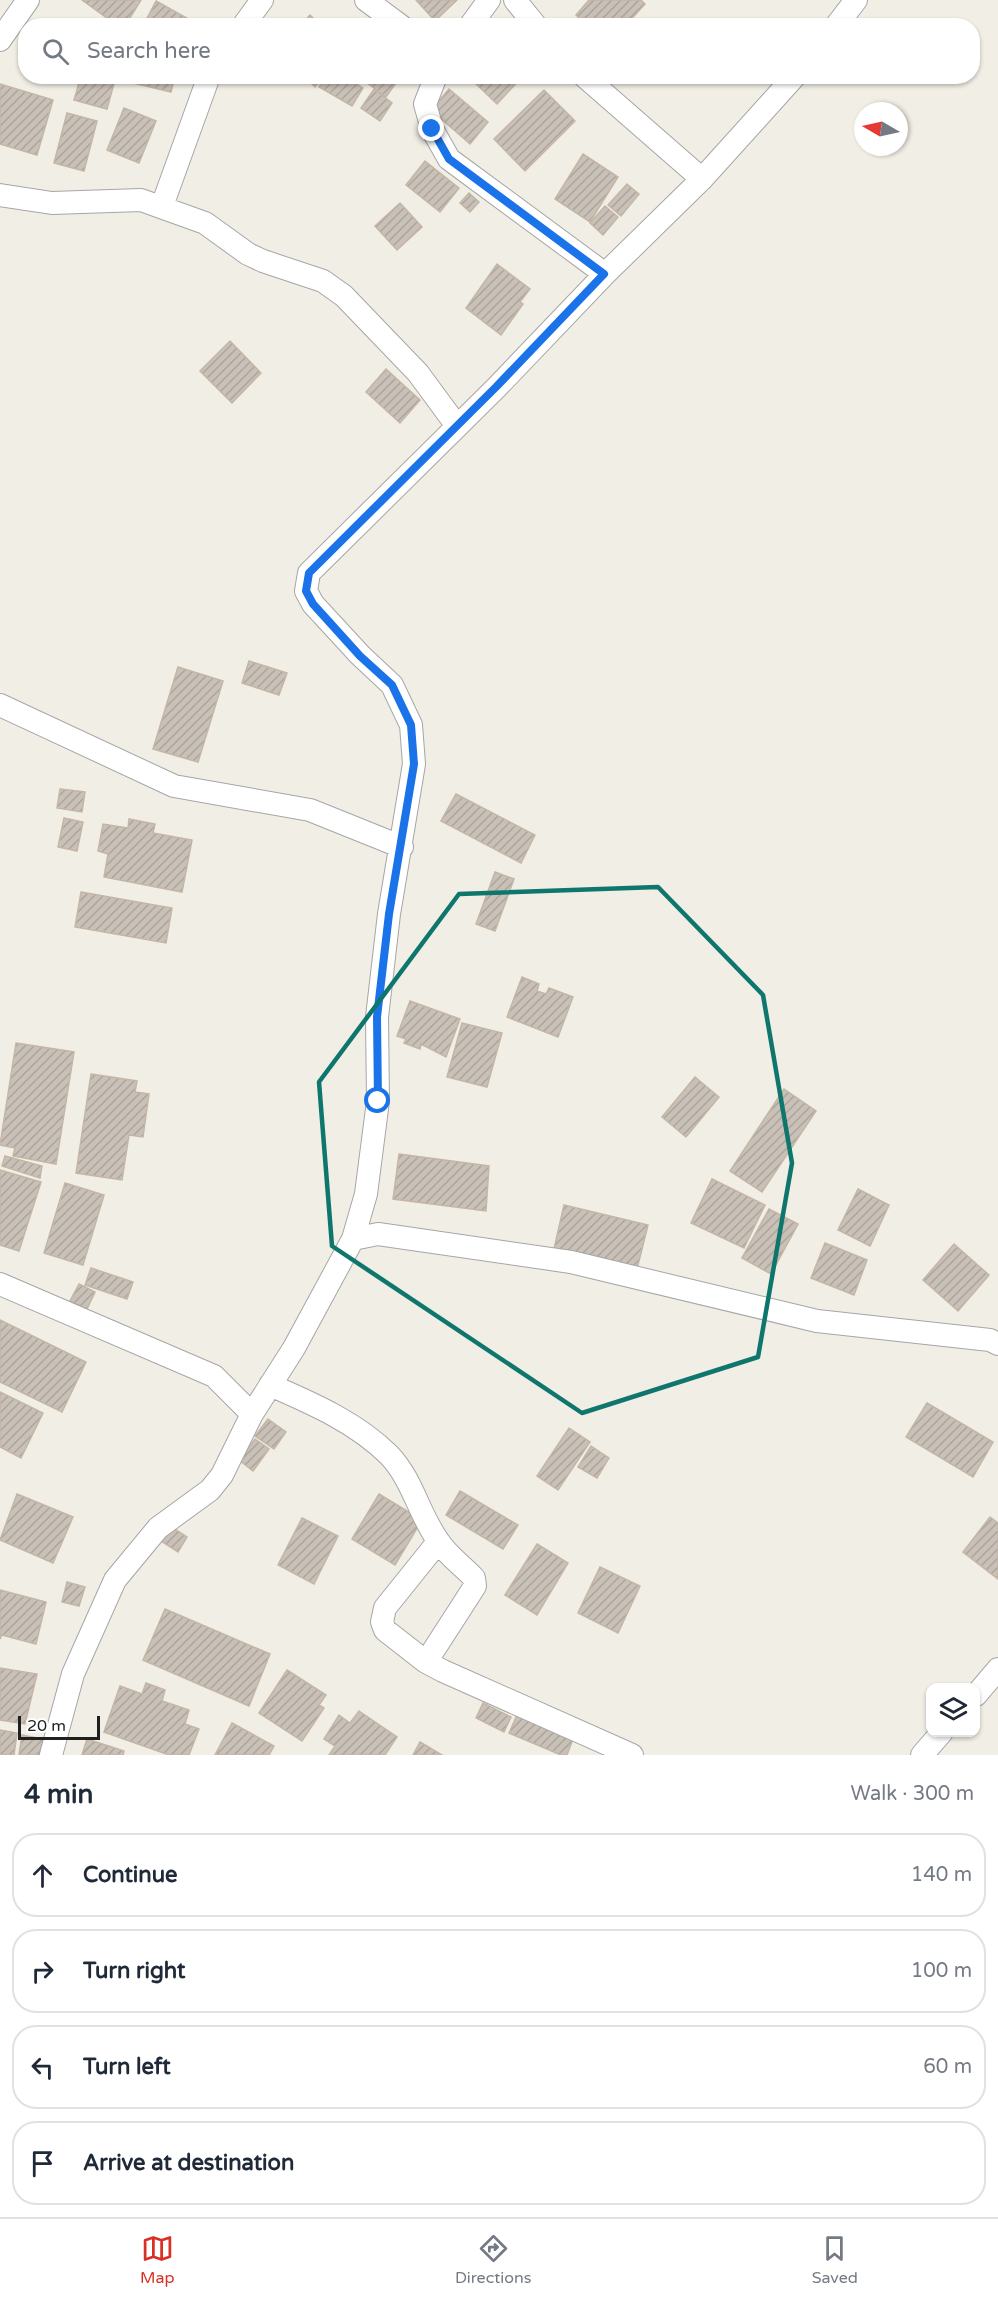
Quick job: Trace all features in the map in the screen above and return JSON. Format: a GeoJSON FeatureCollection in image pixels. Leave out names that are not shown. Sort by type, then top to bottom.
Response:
{"type":"FeatureCollection","features":[{"type":"Feature","properties":{"kind":"street"},"geometry":{"type":"LineString","coordinates":[[0,40],[28,0]]}},
{"type":"Feature","properties":{"kind":"street"},"geometry":{"type":"LineString","coordinates":[[249,18],[262,0]]}},
{"type":"Feature","properties":{"kind":"street"},"geometry":{"type":"LineString","coordinates":[[366,0],[390,18]]}},
{"type":"Feature","properties":{"kind":"street"},"geometry":{"type":"LineString","coordinates":[[476,18],[489,0]]}},
{"type":"Feature","properties":{"kind":"street"},"geometry":{"type":"LineString","coordinates":[[514,0],[529,18]]}},
{"type":"Feature","properties":{"kind":"street"},"geometry":{"type":"LineString","coordinates":[[842,18],[856,0]]}},
{"type":"Feature","properties":{"kind":"street"},"geometry":{"type":"LineString","coordinates":[[162,206],[206,84]]}},
{"type":"Feature","properties":{"kind":"street"},"geometry":{"type":"LineString","coordinates":[[433,84],[425,104],[432,129],[449,159],[604,274]]}},
{"type":"Feature","properties":{"kind":"street"},"geometry":{"type":"LineString","coordinates":[[593,84],[702,179]]}},
{"type":"Feature","properties":{"kind":"street"},"geometry":{"type":"LineString","coordinates":[[51,1755],[73,1674],[115,1580],[158,1528],[210,1490],[222,1475],[252,1414],[294,1348],[353,1239],[366,1194],[378,1101],[377,1017],[389,914],[402,847],[414,764],[411,725],[392,685],[360,656],[313,604],[306,591],[309,573],[604,274],[702,179],[788,84]]}},
{"type":"Feature","properties":{"kind":"street"},"geometry":{"type":"LineString","coordinates":[[0,195],[52,203],[133,200],[162,206],[205,223],[248,254],[323,281],[344,296],[418,373],[456,426]]}},
{"type":"Feature","properties":{"kind":"street"},"geometry":{"type":"LineString","coordinates":[[0,705],[174,786],[310,810],[402,847]]}},
{"type":"Feature","properties":{"kind":"street"},"geometry":{"type":"LineString","coordinates":[[353,1239],[378,1234],[571,1262],[817,1322],[990,1340],[998,1344]]}},
{"type":"Feature","properties":{"kind":"street"},"geometry":{"type":"LineString","coordinates":[[0,1284],[214,1376],[252,1414]]}},
{"type":"Feature","properties":{"kind":"street"},"geometry":{"type":"LineString","coordinates":[[270,1385],[352,1425],[389,1455],[411,1485],[438,1542],[474,1578],[475,1586],[426,1662]]}},
{"type":"Feature","properties":{"kind":"street"},"geometry":{"type":"LineString","coordinates":[[438,1542],[385,1608],[383,1615],[385,1630],[426,1662],[632,1755]]}},
{"type":"Feature","properties":{"kind":"street"},"geometry":{"type":"LineString","coordinates":[[980,1689],[998,1669]]}},
{"type":"Feature","properties":{"kind":"street"},"geometry":{"type":"LineString","coordinates":[[922,1755],[938,1737]]}},
{"type":"Feature","properties":{"kind":"highlighted area"},"geometry":{"type":"Polygon","coordinates":[[[658,887],[763,995],[792,1163],[758,1357],[582,1413],[332,1246],[319,1082],[459,894],[658,887]]]}},
{"type":"Feature","properties":{"kind":"building"},"geometry":{"type":"Polygon","coordinates":[[[82,0],[141,0],[130,18],[107,18],[82,0]]]}},
{"type":"Feature","properties":{"kind":"building"},"geometry":{"type":"Polygon","coordinates":[[[416,0],[457,0],[438,18],[432,18],[416,0]]]}},
{"type":"Feature","properties":{"kind":"building"},"geometry":{"type":"Polygon","coordinates":[[[589,0],[641,0],[645,4],[632,18],[579,18],[576,15],[589,0]]]}},
{"type":"Feature","properties":{"kind":"building"},"geometry":{"type":"Polygon","coordinates":[[[156,1],[187,18],[147,18],[156,1]]]}},
{"type":"Feature","properties":{"kind":"building"},"geometry":{"type":"Polygon","coordinates":[[[0,84],[53,100],[37,155],[0,144],[0,84]]]}},
{"type":"Feature","properties":{"kind":"building"},"geometry":{"type":"Polygon","coordinates":[[[79,84],[114,84],[107,109],[74,100],[79,84]]]}},
{"type":"Feature","properties":{"kind":"building"},"geometry":{"type":"Polygon","coordinates":[[[137,84],[173,84],[171,92],[137,84]]]}},
{"type":"Feature","properties":{"kind":"building"},"geometry":{"type":"Polygon","coordinates":[[[321,84],[356,84],[363,88],[352,106],[319,87],[321,84]]]}},
{"type":"Feature","properties":{"kind":"building"},"geometry":{"type":"Polygon","coordinates":[[[369,84],[395,84],[386,97],[369,84]]]}},
{"type":"Feature","properties":{"kind":"building"},"geometry":{"type":"Polygon","coordinates":[[[476,84],[516,84],[497,104],[476,84]]]}},
{"type":"Feature","properties":{"kind":"building"},"geometry":{"type":"Polygon","coordinates":[[[374,89],[392,103],[380,121],[361,108],[374,89]]]}},
{"type":"Feature","properties":{"kind":"building"},"geometry":{"type":"Polygon","coordinates":[[[449,89],[488,122],[470,144],[431,110],[449,89]]]}},
{"type":"Feature","properties":{"kind":"building"},"geometry":{"type":"Polygon","coordinates":[[[544,90],[575,121],[525,171],[494,139],[544,90]]]}},
{"type":"Feature","properties":{"kind":"building"},"geometry":{"type":"Polygon","coordinates":[[[124,108],[156,121],[139,163],[107,150],[124,108]]]}},
{"type":"Feature","properties":{"kind":"building"},"geometry":{"type":"Polygon","coordinates":[[[67,113],[97,121],[84,171],[54,163],[67,113]]]}},
{"type":"Feature","properties":{"kind":"building"},"geometry":{"type":"Polygon","coordinates":[[[583,154],[618,177],[590,222],[555,199],[583,154]]]}},
{"type":"Feature","properties":{"kind":"building"},"geometry":{"type":"Polygon","coordinates":[[[425,161],[459,188],[440,212],[406,185],[425,161]]]}},
{"type":"Feature","properties":{"kind":"building"},"geometry":{"type":"Polygon","coordinates":[[[627,184],[639,194],[621,216],[608,205],[627,184]]]}},
{"type":"Feature","properties":{"kind":"building"},"geometry":{"type":"Polygon","coordinates":[[[469,193],[479,202],[470,212],[460,203],[469,193]]]}},
{"type":"Feature","properties":{"kind":"building"},"geometry":{"type":"Polygon","coordinates":[[[400,203],[422,227],[397,250],[375,226],[400,203]]]}},
{"type":"Feature","properties":{"kind":"building"},"geometry":{"type":"Polygon","coordinates":[[[605,206],[618,217],[603,235],[590,223],[605,206]]]}},
{"type":"Feature","properties":{"kind":"building"},"geometry":{"type":"Polygon","coordinates":[[[497,264],[530,289],[520,302],[523,304],[501,335],[466,308],[497,264]]]}},
{"type":"Feature","properties":{"kind":"building"},"geometry":{"type":"Polygon","coordinates":[[[230,341],[261,373],[232,403],[200,371],[230,341]]]}},
{"type":"Feature","properties":{"kind":"building"},"geometry":{"type":"Polygon","coordinates":[[[386,369],[420,400],[400,423],[366,392],[386,369]]]}},
{"type":"Feature","properties":{"kind":"building"},"geometry":{"type":"Polygon","coordinates":[[[249,661],[287,673],[279,695],[242,683],[249,661]]]}},
{"type":"Feature","properties":{"kind":"building"},"geometry":{"type":"Polygon","coordinates":[[[178,667],[223,681],[198,762],[153,749],[178,667]]]}},
{"type":"Feature","properties":{"kind":"building"},"geometry":{"type":"Polygon","coordinates":[[[60,789],[85,792],[82,812],[57,808],[60,789]]]}},
{"type":"Feature","properties":{"kind":"building"},"geometry":{"type":"Polygon","coordinates":[[[456,794],[535,835],[521,863],[441,821],[456,794]]]}},
{"type":"Feature","properties":{"kind":"building"},"geometry":{"type":"Polygon","coordinates":[[[64,818],[83,822],[77,851],[58,847],[64,818]]]}},
{"type":"Feature","properties":{"kind":"building"},"geometry":{"type":"Polygon","coordinates":[[[129,819],[155,824],[153,833],[192,840],[182,892],[104,877],[108,854],[98,851],[103,824],[128,828],[129,819]]]}},
{"type":"Feature","properties":{"kind":"building"},"geometry":{"type":"Polygon","coordinates":[[[495,872],[514,879],[495,931],[476,924],[495,872]]]}},
{"type":"Feature","properties":{"kind":"building"},"geometry":{"type":"Polygon","coordinates":[[[81,892],[172,908],[166,943],[75,927],[81,892]]]}},
{"type":"Feature","properties":{"kind":"building"},"geometry":{"type":"Polygon","coordinates":[[[522,977],[539,984],[537,991],[546,994],[549,988],[573,997],[558,1037],[507,1017],[522,977]]]}},
{"type":"Feature","properties":{"kind":"building"},"geometry":{"type":"Polygon","coordinates":[[[410,1001],[460,1019],[446,1057],[421,1044],[420,1049],[404,1043],[406,1039],[397,1036],[410,1001]]]}},
{"type":"Feature","properties":{"kind":"building"},"geometry":{"type":"Polygon","coordinates":[[[462,1023],[502,1033],[487,1087],[447,1077],[462,1023]]]}},
{"type":"Feature","properties":{"kind":"building"},"geometry":{"type":"Polygon","coordinates":[[[16,1043],[74,1052],[56,1164],[13,1156],[15,1148],[0,1145],[16,1043]]]}},
{"type":"Feature","properties":{"kind":"building"},"geometry":{"type":"Polygon","coordinates":[[[91,1074],[137,1081],[135,1092],[149,1094],[143,1137],[129,1135],[122,1180],[76,1173],[91,1074]]]}},
{"type":"Feature","properties":{"kind":"building"},"geometry":{"type":"Polygon","coordinates":[[[695,1077],[719,1097],[686,1137],[662,1117],[695,1077]]]}},
{"type":"Feature","properties":{"kind":"building"},"geometry":{"type":"Polygon","coordinates":[[[784,1089],[816,1111],[762,1192],[730,1171],[784,1089]]]}},
{"type":"Feature","properties":{"kind":"building"},"geometry":{"type":"Polygon","coordinates":[[[399,1154],[489,1166],[486,1211],[393,1199],[399,1154]]]}},
{"type":"Feature","properties":{"kind":"building"},"geometry":{"type":"Polygon","coordinates":[[[5,1156],[42,1166],[40,1178],[2,1166],[5,1156]]]}},
{"type":"Feature","properties":{"kind":"building"},"geometry":{"type":"Polygon","coordinates":[[[0,1170],[41,1182],[19,1251],[0,1245],[0,1170]]]}},
{"type":"Feature","properties":{"kind":"building"},"geometry":{"type":"Polygon","coordinates":[[[712,1179],[765,1205],[744,1248],[691,1223],[712,1179]]]}},
{"type":"Feature","properties":{"kind":"building"},"geometry":{"type":"Polygon","coordinates":[[[65,1183],[104,1195],[83,1265],[44,1253],[65,1183]]]}},
{"type":"Feature","properties":{"kind":"building"},"geometry":{"type":"Polygon","coordinates":[[[858,1189],[889,1205],[870,1246],[838,1230],[858,1189]]]}},
{"type":"Feature","properties":{"kind":"building"},"geometry":{"type":"Polygon","coordinates":[[[564,1205],[648,1225],[637,1269],[554,1249],[564,1205]]]}},
{"type":"Feature","properties":{"kind":"building"},"geometry":{"type":"Polygon","coordinates":[[[769,1209],[798,1224],[771,1274],[742,1258],[769,1209]]]}},
{"type":"Feature","properties":{"kind":"building"},"geometry":{"type":"Polygon","coordinates":[[[825,1243],[867,1260],[854,1295],[811,1278],[825,1243]]]}},
{"type":"Feature","properties":{"kind":"building"},"geometry":{"type":"Polygon","coordinates":[[[954,1244],[989,1275],[958,1311],[923,1280],[954,1244]]]}},
{"type":"Feature","properties":{"kind":"building"},"geometry":{"type":"Polygon","coordinates":[[[91,1268],[133,1282],[127,1299],[85,1285],[91,1268]]]}},
{"type":"Feature","properties":{"kind":"building"},"geometry":{"type":"Polygon","coordinates":[[[79,1284],[95,1292],[87,1309],[70,1301],[79,1284]]]}},
{"type":"Feature","properties":{"kind":"building"},"geometry":{"type":"Polygon","coordinates":[[[0,1320],[86,1362],[62,1412],[0,1382],[0,1320]]]}},
{"type":"Feature","properties":{"kind":"building"},"geometry":{"type":"Polygon","coordinates":[[[0,1392],[43,1413],[21,1458],[0,1447],[0,1392]]]}},
{"type":"Feature","properties":{"kind":"building"},"geometry":{"type":"Polygon","coordinates":[[[927,1403],[993,1442],[973,1477],[906,1437],[927,1403]]]}},
{"type":"Feature","properties":{"kind":"building"},"geometry":{"type":"Polygon","coordinates":[[[268,1419],[286,1432],[274,1449],[255,1436],[268,1419]]]}},
{"type":"Feature","properties":{"kind":"building"},"geometry":{"type":"Polygon","coordinates":[[[569,1428],[590,1442],[558,1490],[537,1476],[569,1428]]]}},
{"type":"Feature","properties":{"kind":"building"},"geometry":{"type":"Polygon","coordinates":[[[255,1439],[269,1449],[253,1471],[239,1460],[255,1439]]]}},
{"type":"Feature","properties":{"kind":"building"},"geometry":{"type":"Polygon","coordinates":[[[591,1446],[609,1458],[597,1478],[578,1467],[591,1446]]]}},
{"type":"Feature","properties":{"kind":"building"},"geometry":{"type":"Polygon","coordinates":[[[460,1491],[518,1525],[503,1549],[446,1515],[460,1491]]]}},
{"type":"Feature","properties":{"kind":"building"},"geometry":{"type":"Polygon","coordinates":[[[17,1494],[73,1517],[53,1563],[0,1540],[17,1494]]]}},
{"type":"Feature","properties":{"kind":"building"},"geometry":{"type":"Polygon","coordinates":[[[379,1494],[422,1520],[395,1565],[352,1539],[379,1494]]]}},
{"type":"Feature","properties":{"kind":"building"},"geometry":{"type":"Polygon","coordinates":[[[990,1517],[998,1523],[998,1579],[963,1552],[990,1517]]]}},
{"type":"Feature","properties":{"kind":"building"},"geometry":{"type":"Polygon","coordinates":[[[302,1518],[338,1536],[314,1584],[278,1565],[302,1518]]]}},
{"type":"Feature","properties":{"kind":"building"},"geometry":{"type":"Polygon","coordinates":[[[170,1526],[187,1537],[178,1552],[161,1541],[170,1526]]]}},
{"type":"Feature","properties":{"kind":"building"},"geometry":{"type":"Polygon","coordinates":[[[537,1544],[568,1563],[537,1615],[505,1595],[537,1544]]]}},
{"type":"Feature","properties":{"kind":"building"},"geometry":{"type":"Polygon","coordinates":[[[600,1567],[640,1586],[618,1633],[578,1613],[600,1567]]]}},
{"type":"Feature","properties":{"kind":"building"},"geometry":{"type":"Polygon","coordinates":[[[67,1582],[85,1587],[79,1606],[62,1602],[67,1582]]]}},
{"type":"Feature","properties":{"kind":"building"},"geometry":{"type":"Polygon","coordinates":[[[0,1590],[46,1602],[36,1644],[2,1635],[0,1639],[0,1590]]]}},
{"type":"Feature","properties":{"kind":"building"},"geometry":{"type":"Polygon","coordinates":[[[165,1609],[270,1654],[249,1706],[143,1660],[165,1609]]]}},
{"type":"Feature","properties":{"kind":"building"},"geometry":{"type":"Polygon","coordinates":[[[0,1668],[37,1674],[25,1724],[0,1720],[0,1668]]]}},
{"type":"Feature","properties":{"kind":"building"},"geometry":{"type":"Polygon","coordinates":[[[287,1670],[326,1695],[319,1705],[324,1708],[302,1741],[259,1713],[287,1670]]]}},
{"type":"Feature","properties":{"kind":"building"},"geometry":{"type":"Polygon","coordinates":[[[146,1683],[165,1690],[162,1701],[189,1710],[185,1724],[199,1729],[189,1755],[169,1755],[104,1732],[120,1686],[142,1694],[146,1683]]]}},
{"type":"Feature","properties":{"kind":"building"},"geometry":{"type":"Polygon","coordinates":[[[483,1703],[511,1717],[504,1732],[476,1718],[483,1703]]]}},
{"type":"Feature","properties":{"kind":"building"},"geometry":{"type":"Polygon","coordinates":[[[359,1711],[397,1737],[385,1755],[329,1755],[335,1746],[324,1739],[339,1715],[350,1723],[359,1711]]]}},
{"type":"Feature","properties":{"kind":"building"},"geometry":{"type":"Polygon","coordinates":[[[517,1715],[573,1739],[567,1755],[561,1755],[509,1733],[517,1715]]]}},
{"type":"Feature","properties":{"kind":"building"},"geometry":{"type":"Polygon","coordinates":[[[232,1723],[274,1746],[269,1755],[215,1755],[232,1723]]]}},
{"type":"Feature","properties":{"kind":"building"},"geometry":{"type":"Polygon","coordinates":[[[0,1730],[17,1733],[14,1755],[0,1755],[0,1730]]]}},
{"type":"Feature","properties":{"kind":"building"},"geometry":{"type":"Polygon","coordinates":[[[22,1735],[43,1739],[40,1755],[19,1755],[22,1735]]]}},
{"type":"Feature","properties":{"kind":"building"},"geometry":{"type":"Polygon","coordinates":[[[87,1739],[124,1751],[123,1755],[82,1755],[87,1739]]]}},
{"type":"Feature","properties":{"kind":"building"},"geometry":{"type":"Polygon","coordinates":[[[420,1742],[442,1755],[413,1755],[420,1742]]]}},
{"type":"Feature","properties":{"kind":"route"},"geometry":{"type":"LineString","coordinates":[[378,1101],[377,1017],[389,914],[402,847],[414,764],[411,725],[392,685],[360,656],[313,604],[306,591],[309,573],[496,387],[604,274],[449,159],[432,129]]}}]}
